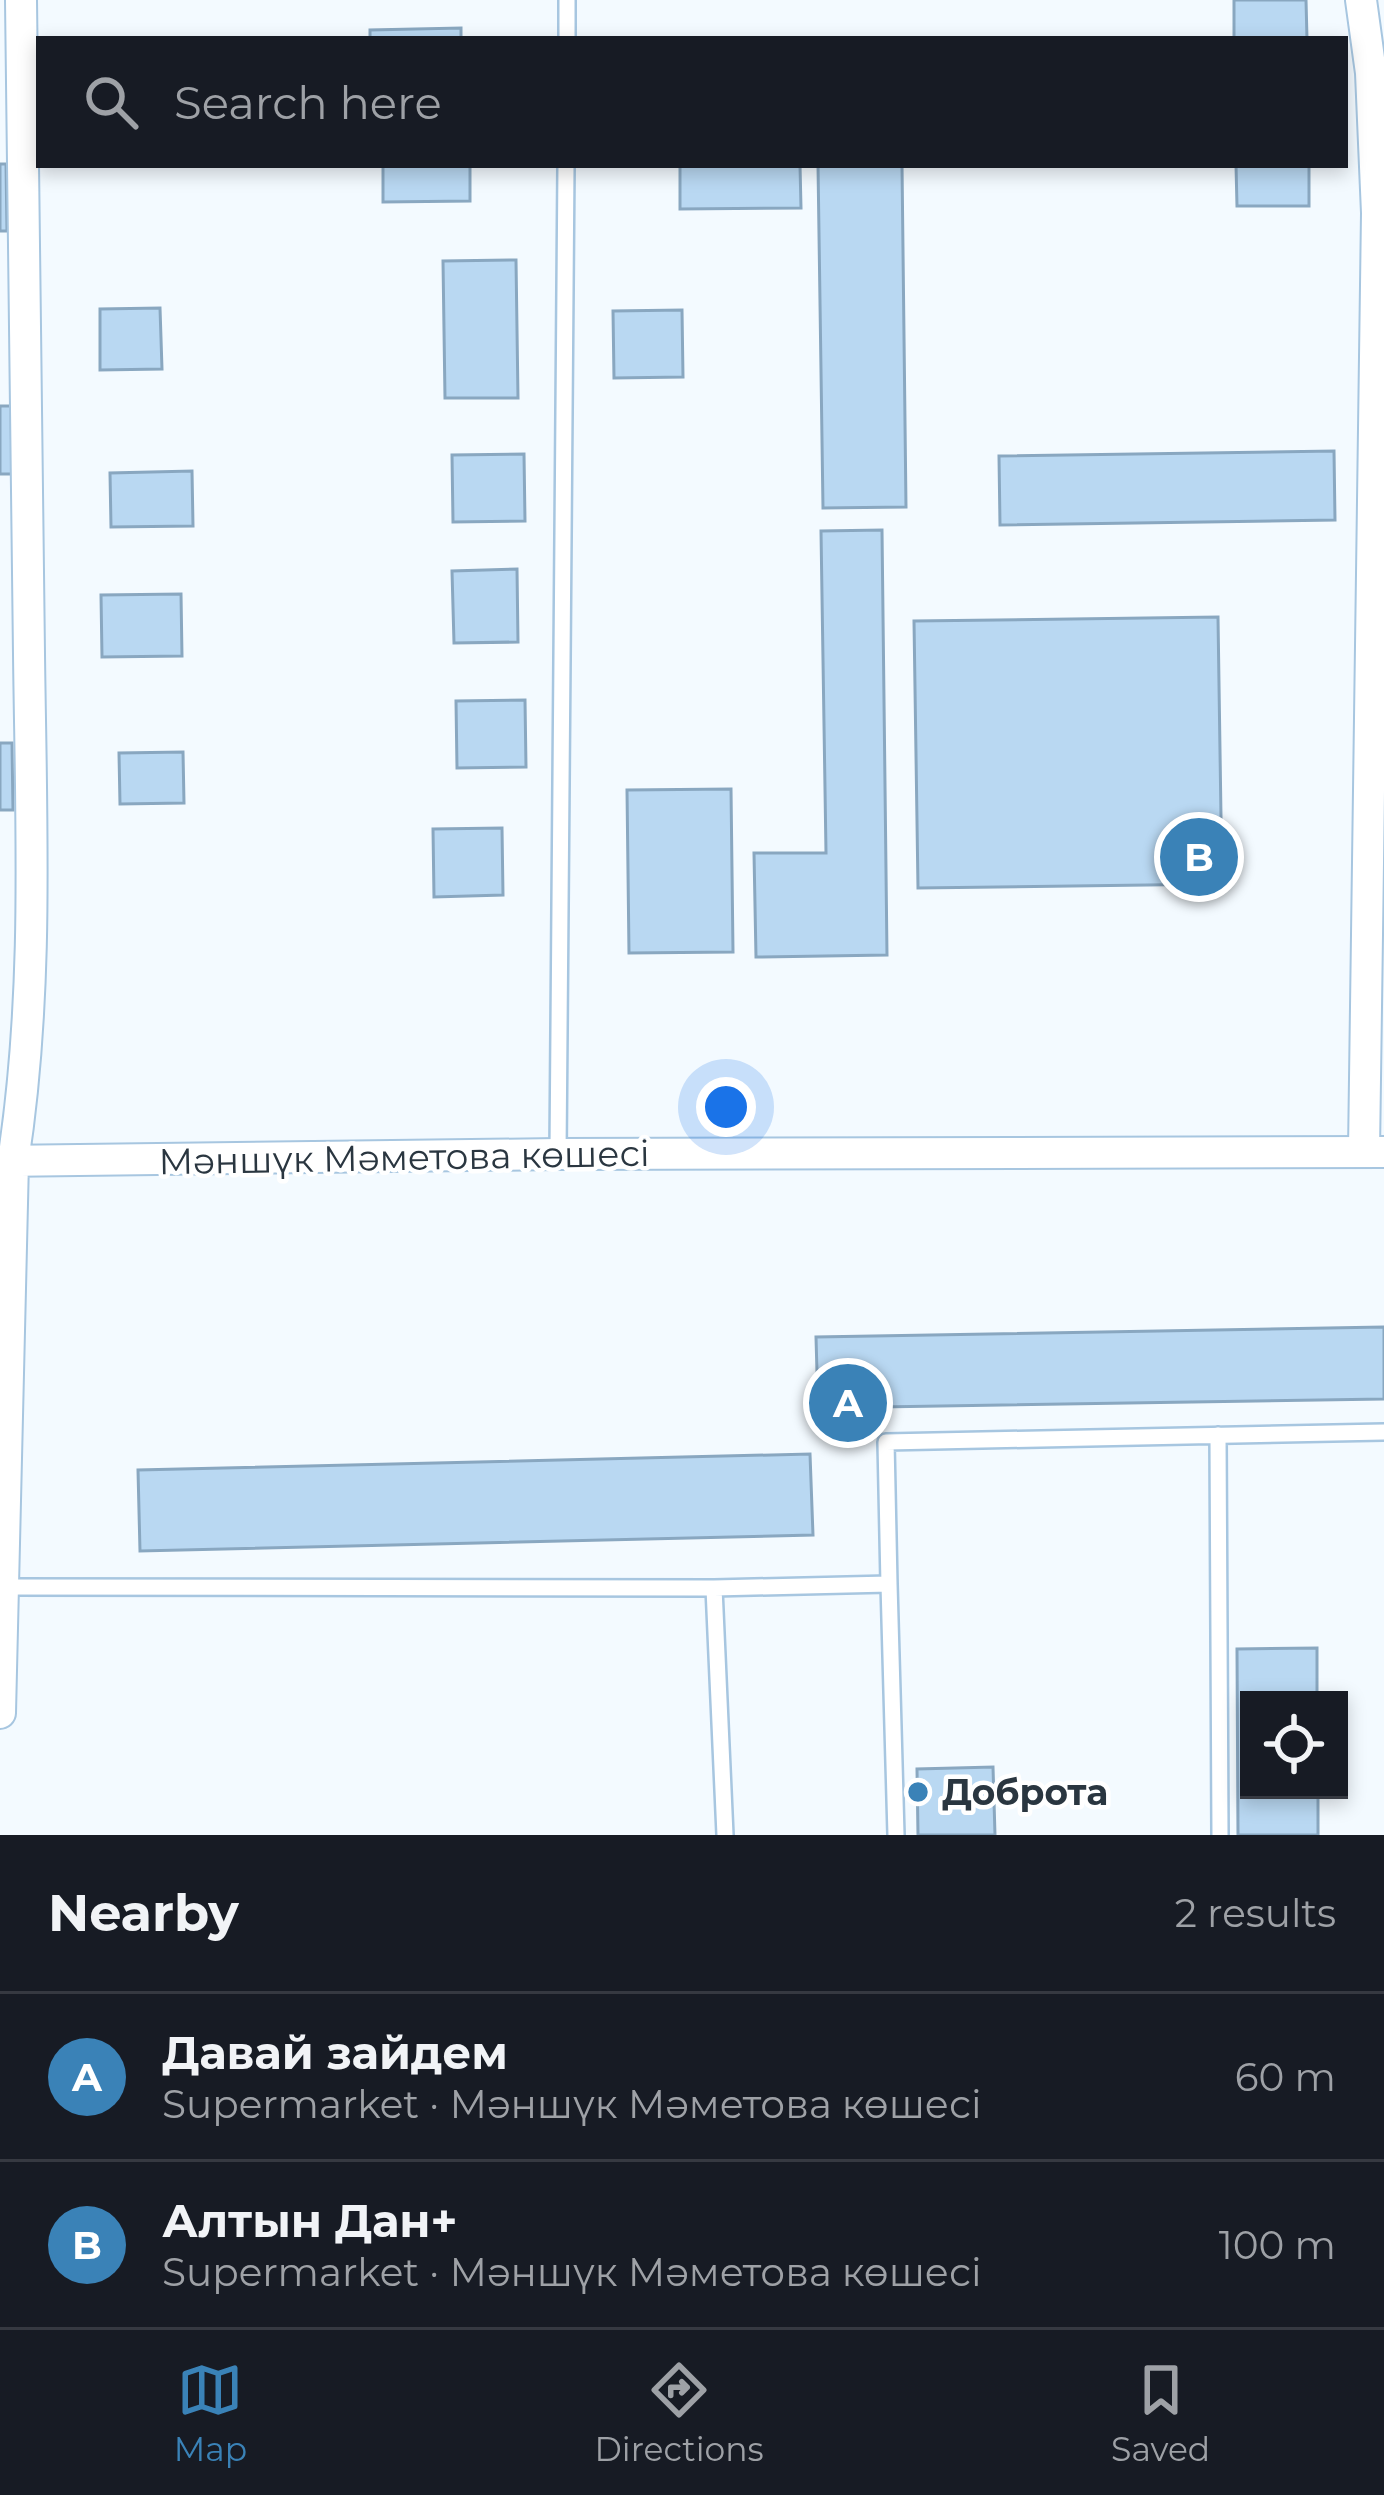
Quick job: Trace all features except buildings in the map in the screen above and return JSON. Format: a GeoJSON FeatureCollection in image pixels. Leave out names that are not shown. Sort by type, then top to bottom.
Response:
{"type":"FeatureCollection","features":[{"type":"Feature","properties":{"kind":"street"},"geometry":{"type":"LineString","coordinates":[[0,1713],[7,1161],[22,1108],[32,851],[21,0]]}},
{"type":"Feature","properties":{"kind":"street"},"geometry":{"type":"LineString","coordinates":[[1361,0],[1371,73],[1377,213],[1374,1151]]}},
{"type":"Feature","properties":{"kind":"street","name":"Мәншүк Мәметова көшесі"},"geometry":{"type":"LineString","coordinates":[[7,1161],[1374,1151]]}},
{"type":"Feature","properties":{"kind":"lane"},"geometry":{"type":"LineString","coordinates":[[567,0],[567,36]]}},
{"type":"Feature","properties":{"kind":"lane"},"geometry":{"type":"LineString","coordinates":[[558,1154],[566,168]]}},
{"type":"Feature","properties":{"kind":"lane"},"geometry":{"type":"LineString","coordinates":[[896,1835],[886,1442],[1384,1432]]}},
{"type":"Feature","properties":{"kind":"lane"},"geometry":{"type":"LineString","coordinates":[[1218,1435],[1220,1835]]}},
{"type":"Feature","properties":{"kind":"lane"},"geometry":{"type":"LineString","coordinates":[[4,1587],[889,1584]]}},
{"type":"Feature","properties":{"kind":"lane"},"geometry":{"type":"LineString","coordinates":[[714,1588],[725,1835]]}},
{"type":"Feature","properties":{"kind":"place","name":"Алтын Дан+"},"geometry":{"type":"Point","coordinates":[1199,857]}},
{"type":"Feature","properties":{"kind":"place","name":"Давай зайдем"},"geometry":{"type":"Point","coordinates":[848,1403]}},
{"type":"Feature","properties":{"kind":"place","name":"Доброта"},"geometry":{"type":"Point","coordinates":[918,1792]}}]}
